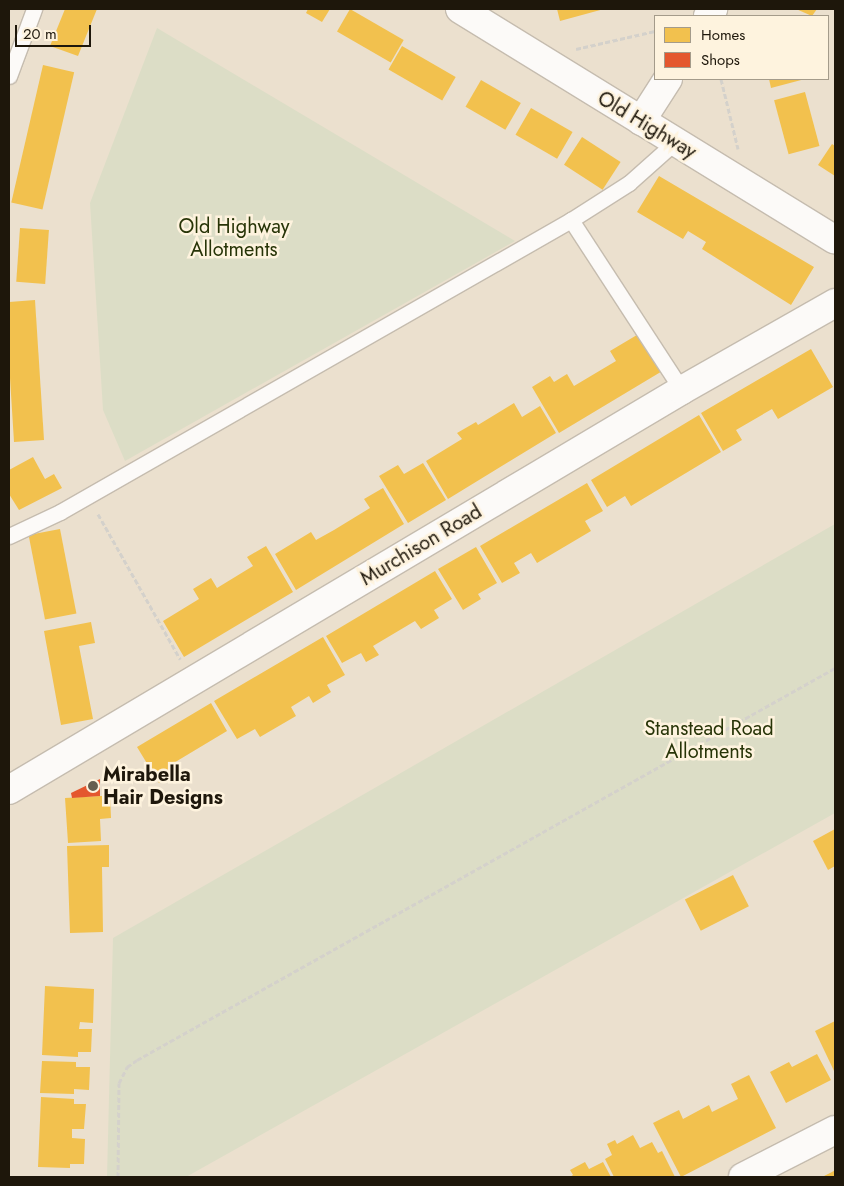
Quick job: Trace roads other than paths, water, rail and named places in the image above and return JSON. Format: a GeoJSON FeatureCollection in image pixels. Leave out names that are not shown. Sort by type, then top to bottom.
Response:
{"type":"FeatureCollection","features":[{"type":"Feature","properties":{"kind":"street","name":"Old Highway"},"geometry":{"type":"LineString","coordinates":[[460,9],[835,240]]}},
{"type":"Feature","properties":{"kind":"street"},"geometry":{"type":"LineString","coordinates":[[641,121],[667,80]]}},
{"type":"Feature","properties":{"kind":"street","name":"Murchison Road"},"geometry":{"type":"LineString","coordinates":[[9,790],[682,390],[835,303]]}},
{"type":"Feature","properties":{"kind":"street"},"geometry":{"type":"LineString","coordinates":[[743,1177],[835,1130]]}},
{"type":"Feature","properties":{"kind":"lane"},"geometry":{"type":"LineString","coordinates":[[9,76],[34,9]]}},
{"type":"Feature","properties":{"kind":"lane"},"geometry":{"type":"LineString","coordinates":[[9,536],[88,496],[571,220],[629,183],[675,142]]}},
{"type":"Feature","properties":{"kind":"lane"},"geometry":{"type":"LineString","coordinates":[[571,220],[682,390]]}},
{"type":"Feature","properties":{"kind":"place","name":"Mirabella Hair Designs"},"geometry":{"type":"Point","coordinates":[93,786]}},
{"type":"Feature","properties":{"kind":"park label","name":"Old Highway Allotments"},"geometry":{"type":"Point","coordinates":[234,238]}},
{"type":"Feature","properties":{"kind":"park label","name":"Stanstead Road Allotments"},"geometry":{"type":"Point","coordinates":[709,740]}}]}
